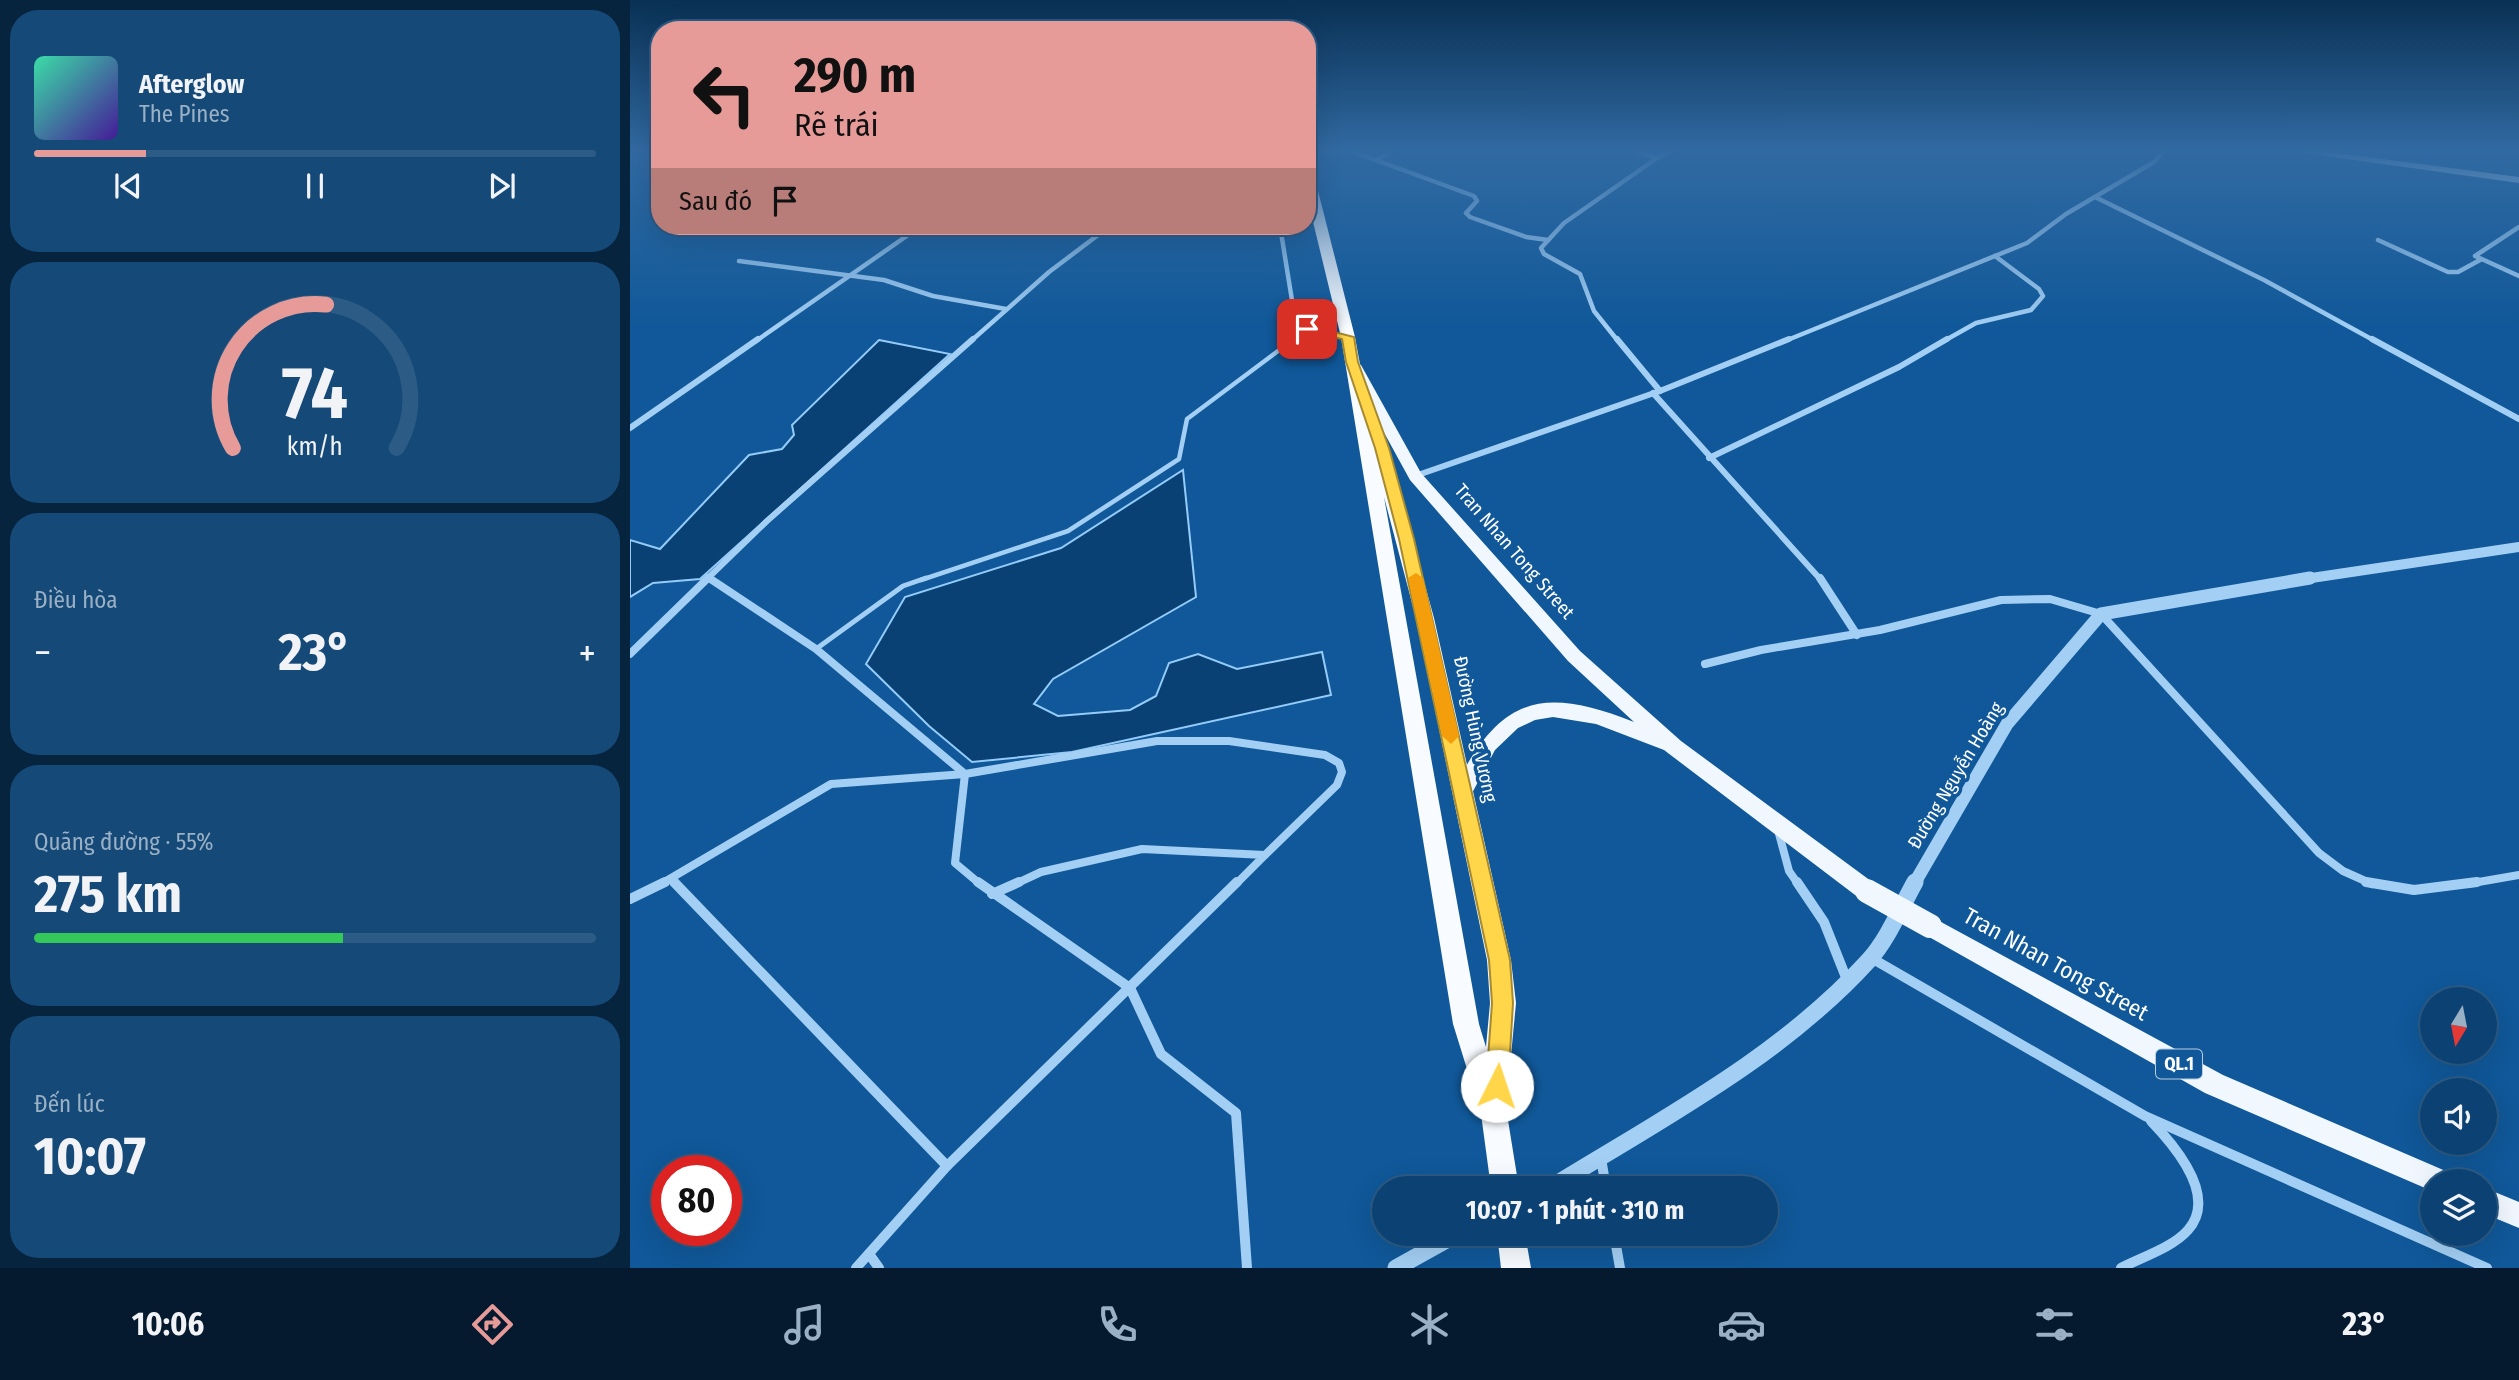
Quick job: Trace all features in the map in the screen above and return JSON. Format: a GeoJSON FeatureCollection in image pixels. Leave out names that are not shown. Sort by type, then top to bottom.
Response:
{"type":"FeatureCollection","features":[{"type":"Feature","properties":{"kind":"highway","name":"Đường Hùng Vương"},"geometry":{"type":"LineString","coordinates":[[1316,210],[1348,337],[1466,1024],[1494,1114],[1503,1176]]}},
{"type":"Feature","properties":{"kind":"highway","name":"Đường Hùng Vương"},"geometry":{"type":"LineString","coordinates":[[1352,362],[1382,448],[1406,539],[1464,791],[1499,960],[1503,1003],[1494,1114]]}},
{"type":"Feature","properties":{"kind":"highway"},"geometry":{"type":"LineString","coordinates":[[1513,1246],[1516,1268]]}},
{"type":"Feature","properties":{"kind":"main road","name":"Tran Nhan Tong Street"},"geometry":{"type":"LineString","coordinates":[[1352,362],[1415,476],[1574,656],[1674,747],[1867,891],[2214,1084],[2420,1173]]}},
{"type":"Feature","properties":{"kind":"main road","name":"Tran Nhan Tong Street"},"geometry":{"type":"LineString","coordinates":[[1464,791],[1492,740],[1513,719],[1537,710],[1566,709],[1598,717],[1674,747]]}},
{"type":"Feature","properties":{"kind":"main road"},"geometry":{"type":"LineString","coordinates":[[2497,1206],[2519,1215]]}},
{"type":"Feature","properties":{"kind":"street"},"geometry":{"type":"LineString","coordinates":[[1470,210],[1466,213],[1470,217],[1525,237],[1548,240]]}},
{"type":"Feature","properties":{"kind":"street"},"geometry":{"type":"LineString","coordinates":[[1582,210],[1564,223],[1548,240],[1542,252],[1580,274],[1594,311],[1656,392],[1709,458],[1802,552],[1834,593],[1857,635]]}},
{"type":"Feature","properties":{"kind":"street"},"geometry":{"type":"LineString","coordinates":[[1415,476],[1656,392],[1995,256],[2027,243],[2076,210]]}},
{"type":"Feature","properties":{"kind":"street"},"geometry":{"type":"LineString","coordinates":[[2122,210],[2264,280],[2519,419]]}},
{"type":"Feature","properties":{"kind":"street"},"geometry":{"type":"LineString","coordinates":[[2519,227],[2476,253],[2480,260],[2519,276]]}},
{"type":"Feature","properties":{"kind":"street"},"geometry":{"type":"LineString","coordinates":[[630,428],[907,235]]}},
{"type":"Feature","properties":{"kind":"street"},"geometry":{"type":"LineString","coordinates":[[630,654],[767,521],[1006,309],[1098,235]]}},
{"type":"Feature","properties":{"kind":"street"},"geometry":{"type":"LineString","coordinates":[[1281,235],[1296,326],[1348,337]]}},
{"type":"Feature","properties":{"kind":"street"},"geometry":{"type":"LineString","coordinates":[[2378,240],[2448,272],[2458,272],[2480,260]]}},
{"type":"Feature","properties":{"kind":"street"},"geometry":{"type":"LineString","coordinates":[[1709,458],[1766,426],[1890,372],[1976,323],[1993,318],[2018,316],[2038,304],[2043,296],[2039,289],[1995,256]]}},
{"type":"Feature","properties":{"kind":"street"},"geometry":{"type":"LineString","coordinates":[[739,261],[884,280],[933,296],[1006,309]]}},
{"type":"Feature","properties":{"kind":"street"},"geometry":{"type":"LineString","coordinates":[[1705,664],[1746,652],[1857,635],[2008,600],[2047,599],[2101,614],[2239,589],[2519,547]]}},
{"type":"Feature","properties":{"kind":"street"},"geometry":{"type":"LineString","coordinates":[[708,578],[816,649],[965,774]]}},
{"type":"Feature","properties":{"kind":"street"},"geometry":{"type":"LineString","coordinates":[[2101,614],[2319,853],[2350,877],[2375,887],[2405,892],[2519,875]]}},
{"type":"Feature","properties":{"kind":"street","name":"Đường Nguyễn Hoàng"},"geometry":{"type":"LineString","coordinates":[[1570,1176],[1748,1065],[1871,958],[2007,724],[2101,614]]}},
{"type":"Feature","properties":{"kind":"street"},"geometry":{"type":"LineString","coordinates":[[630,899],[671,879],[831,784],[965,774],[1121,746],[1194,740],[1325,755],[1339,762],[1342,772],[1337,785],[947,1166],[856,1268]]}},
{"type":"Feature","properties":{"kind":"street"},"geometry":{"type":"LineString","coordinates":[[965,774],[954,863],[992,894],[1130,988],[1161,1054],[1236,1113],[1247,1268]]}},
{"type":"Feature","properties":{"kind":"street"},"geometry":{"type":"LineString","coordinates":[[1777,824],[1789,871],[1834,941],[1847,981]]}},
{"type":"Feature","properties":{"kind":"street"},"geometry":{"type":"LineString","coordinates":[[992,894],[1041,872],[1142,849],[1265,855]]}},
{"type":"Feature","properties":{"kind":"street"},"geometry":{"type":"LineString","coordinates":[[671,879],[947,1166]]}},
{"type":"Feature","properties":{"kind":"street"},"geometry":{"type":"LineString","coordinates":[[1871,958],[2145,1116],[2487,1268]]}},
{"type":"Feature","properties":{"kind":"street"},"geometry":{"type":"LineString","coordinates":[[2121,1268],[2187,1231],[2195,1220],[2198,1207],[2191,1175],[2176,1148],[2145,1116]]}},
{"type":"Feature","properties":{"kind":"street"},"geometry":{"type":"LineString","coordinates":[[1601,1157],[1604,1176]]}},
{"type":"Feature","properties":{"kind":"street"},"geometry":{"type":"LineString","coordinates":[[1396,1268],[1435,1246]]}},
{"type":"Feature","properties":{"kind":"street"},"geometry":{"type":"LineString","coordinates":[[1616,1246],[1620,1268]]}},
{"type":"Feature","properties":{"kind":"street"},"geometry":{"type":"LineString","coordinates":[[869,1254],[879,1268]]}},
{"type":"Feature","properties":{"kind":"lane"},"geometry":{"type":"LineString","coordinates":[[816,649],[903,586],[1068,531],[1180,459],[1187,419],[1307,329]]}},
{"type":"Feature","properties":{"kind":"water"},"geometry":{"type":"Polygon","coordinates":[[[879,340],[950,354],[700,579],[653,583],[630,597],[630,540],[660,549],[749,455],[782,449],[794,435],[792,425],[879,340]]]}},
{"type":"Feature","properties":{"kind":"water"},"geometry":{"type":"Polygon","coordinates":[[[1183,470],[1196,597],[1053,679],[1034,704],[1058,716],[1130,710],[1156,696],[1169,663],[1198,654],[1237,669],[1322,652],[1331,695],[1072,752],[972,762],[929,726],[866,664],[905,597],[1061,548],[1183,470]]]}},
{"type":"Feature","properties":{"kind":"slow traffic"},"geometry":{"type":"LineString","coordinates":[[1416,578],[1451,736]]}},
{"type":"Feature","properties":{"kind":"route"},"geometry":{"type":"LineString","coordinates":[[1307,329],[1348,337],[1352,362],[1382,448],[1406,539],[1464,791],[1499,960],[1503,1003],[1497,1086]]}}]}
